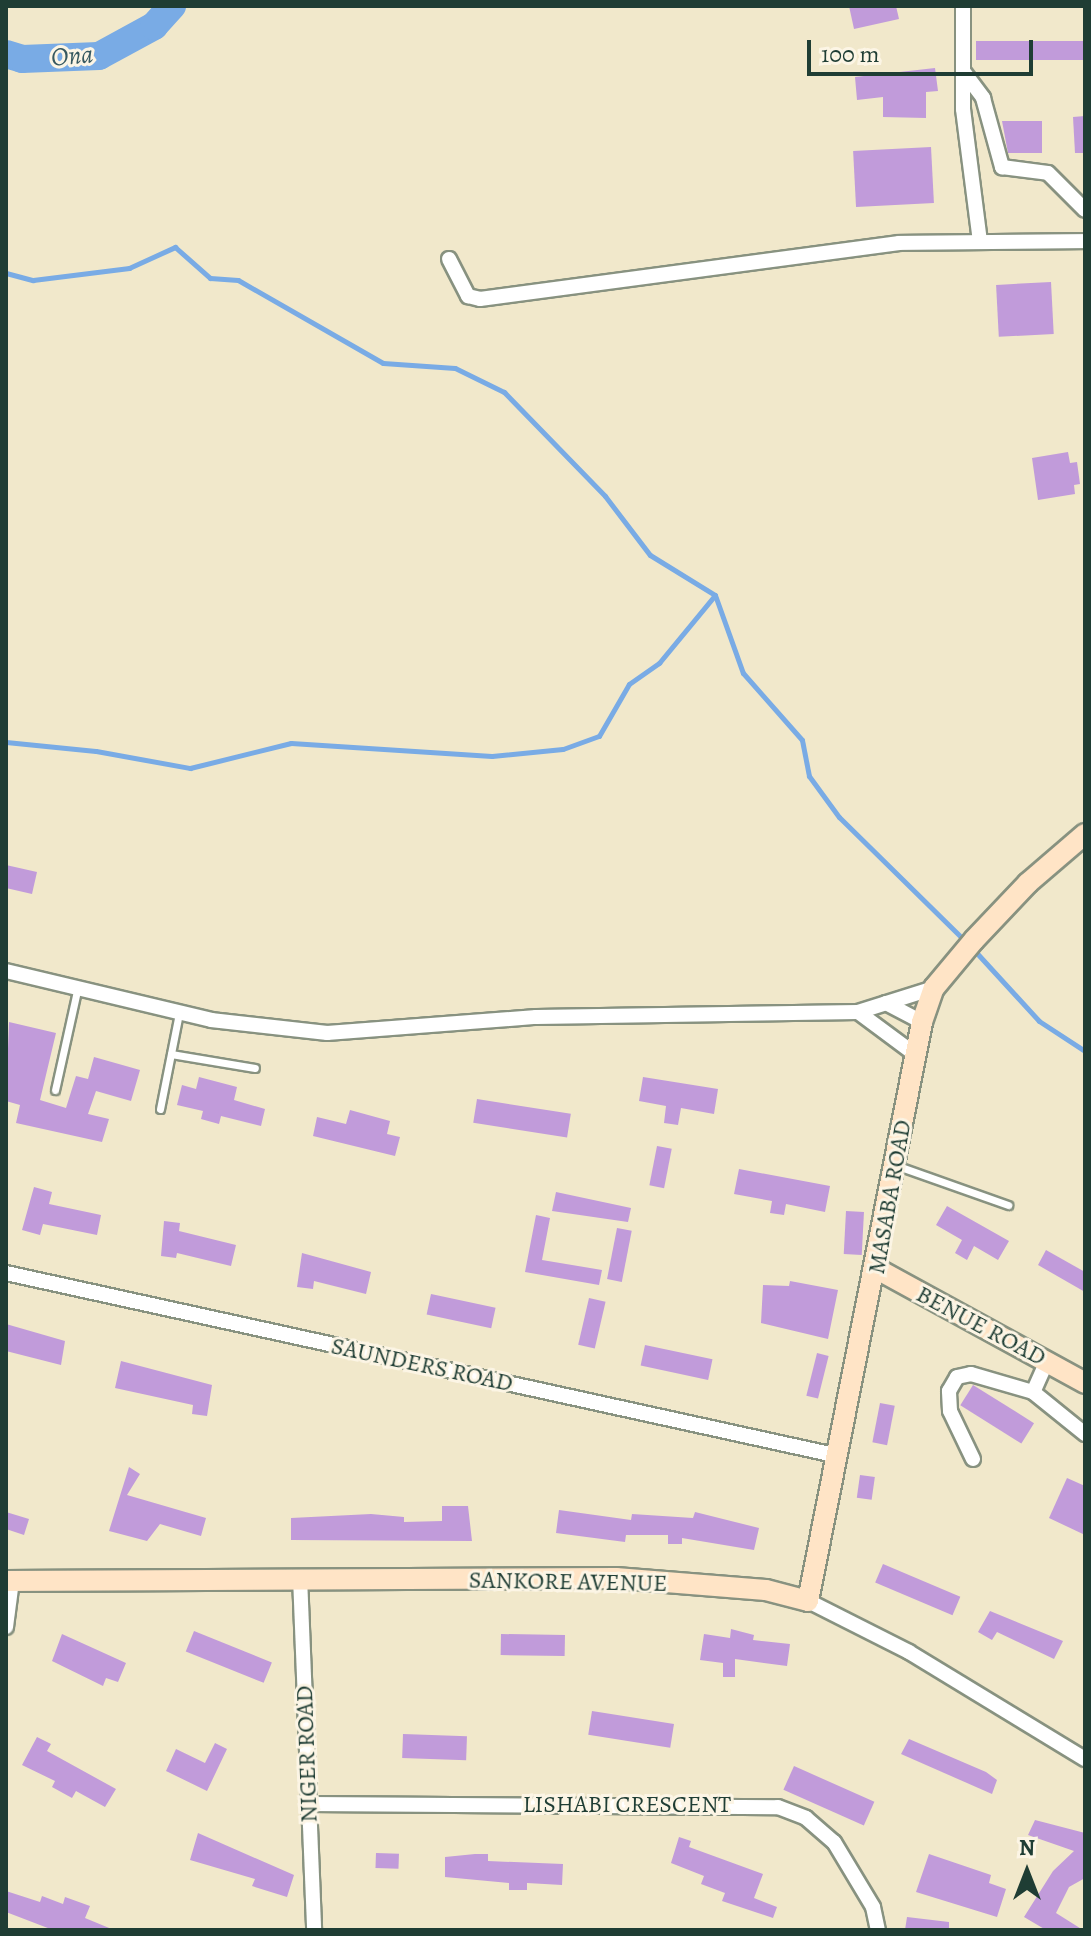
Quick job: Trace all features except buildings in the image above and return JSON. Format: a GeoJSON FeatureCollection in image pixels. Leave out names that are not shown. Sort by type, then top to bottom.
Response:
{"type":"FeatureCollection","features":[{"type":"Feature","properties":{"kind":"street"},"geometry":{"type":"LineString","coordinates":[[963,6],[963,71],[980,242]]}},
{"type":"Feature","properties":{"kind":"street"},"geometry":{"type":"LineString","coordinates":[[963,71],[983,98],[1002,167],[1048,173],[1085,210]]}},
{"type":"Feature","properties":{"kind":"street"},"geometry":{"type":"LineString","coordinates":[[449,259],[468,296],[480,299],[899,243],[1085,241]]}},
{"type":"Feature","properties":{"kind":"street","name":"MASABA ROAD"},"geometry":{"type":"LineString","coordinates":[[808,1601],[877,1269],[922,1022],[934,988],[1028,883],[1080,841]]}},
{"type":"Feature","properties":{"kind":"street"},"geometry":{"type":"LineString","coordinates":[[6,971],[77,991],[179,1013],[327,1033],[536,1017],[858,1012],[934,988]]}},
{"type":"Feature","properties":{"kind":"street"},"geometry":{"type":"LineString","coordinates":[[886,1003],[922,1022]]}},
{"type":"Feature","properties":{"kind":"street"},"geometry":{"type":"LineString","coordinates":[[858,1012],[916,1055]]}},
{"type":"Feature","properties":{"kind":"street","name":"BENUE ROAD"},"geometry":{"type":"LineString","coordinates":[[877,1269],[1085,1383]]}},
{"type":"Feature","properties":{"kind":"street","name":"SAUNDERS ROAD"},"geometry":{"type":"LineString","coordinates":[[6,1273],[839,1456]]}},
{"type":"Feature","properties":{"kind":"street"},"geometry":{"type":"LineString","coordinates":[[1033,1392],[1047,1361]]}},
{"type":"Feature","properties":{"kind":"street"},"geometry":{"type":"LineString","coordinates":[[973,1459],[950,1411],[949,1391],[957,1377],[971,1374],[1033,1392],[1085,1434]]}},
{"type":"Feature","properties":{"kind":"street","name":"SANKORE AVENUE"},"geometry":{"type":"LineString","coordinates":[[9,1581],[300,1577],[616,1578],[766,1590],[808,1601],[909,1652],[1085,1759]]}},
{"type":"Feature","properties":{"kind":"street","name":"NIGER ROAD"},"geometry":{"type":"LineString","coordinates":[[300,1577],[314,1930]]}},
{"type":"Feature","properties":{"kind":"street"},"geometry":{"type":"LineString","coordinates":[[6,1627],[9,1581]]}},
{"type":"Feature","properties":{"kind":"street","name":"LISHABI CRESCENT"},"geometry":{"type":"LineString","coordinates":[[309,1804],[778,1807],[806,1818],[834,1842],[873,1907],[878,1930]]}},
{"type":"Feature","properties":{"kind":"lane"},"geometry":{"type":"LineString","coordinates":[[55,1090],[77,991]]}},
{"type":"Feature","properties":{"kind":"lane"},"geometry":{"type":"LineString","coordinates":[[160,1109],[179,1013]]}},
{"type":"Feature","properties":{"kind":"lane"},"geometry":{"type":"LineString","coordinates":[[171,1054],[255,1068]]}},
{"type":"Feature","properties":{"kind":"lane"},"geometry":{"type":"LineString","coordinates":[[896,1166],[1008,1205]]}},
{"type":"Feature","properties":{"kind":"waterway","name":"Ona"},"geometry":{"type":"LineString","coordinates":[[6,54],[22,59],[99,56],[154,26],[172,6]]}},
{"type":"Feature","properties":{"kind":"waterway"},"geometry":{"type":"LineString","coordinates":[[6,273],[33,280],[129,268],[175,247],[210,278],[238,280],[383,363],[455,368],[504,392],[605,496],[650,555],[715,595],[743,673],[802,740],[809,776],[839,817],[967,943]]}},
{"type":"Feature","properties":{"kind":"waterway"},"geometry":{"type":"LineString","coordinates":[[6,742],[96,751],[190,768],[291,743],[492,756],[563,749],[599,736],[629,684],[659,663],[715,595]]}},
{"type":"Feature","properties":{"kind":"waterway"},"geometry":{"type":"LineString","coordinates":[[974,950],[1039,1021],[1085,1051]]}}]}
